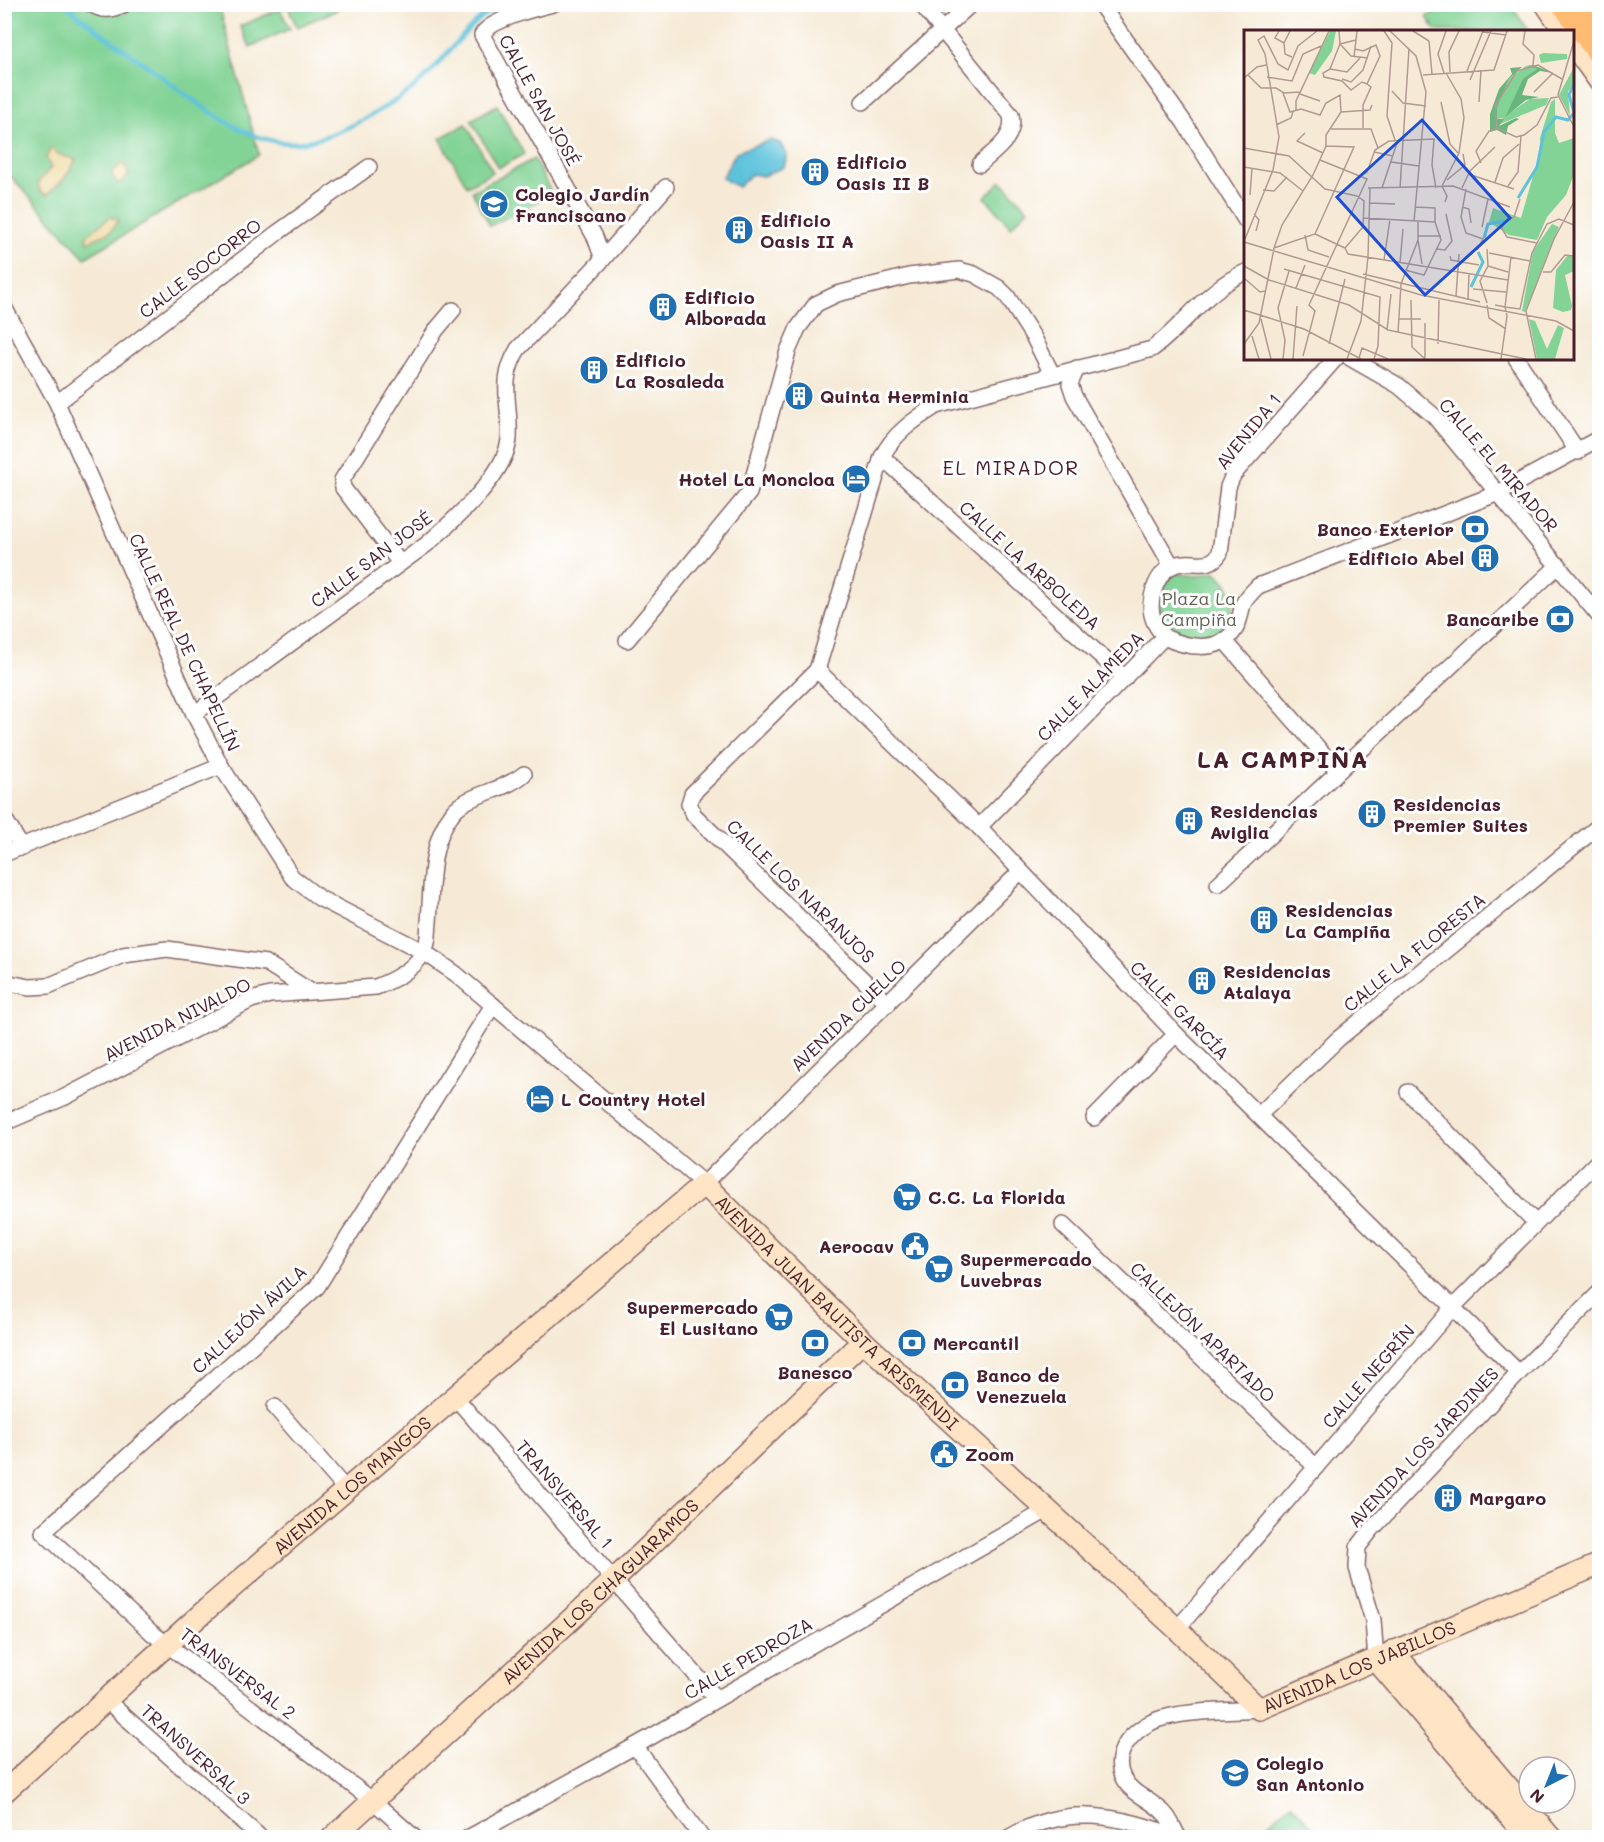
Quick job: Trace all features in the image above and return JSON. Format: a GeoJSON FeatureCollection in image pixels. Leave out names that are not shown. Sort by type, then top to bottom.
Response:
{"type":"FeatureCollection","features":[{"type":"Feature","properties":{"kind":"main road"},"geometry":{"type":"LineString","coordinates":[[1564,4],[1599,54]]}},
{"type":"Feature","properties":{"kind":"main road"},"geometry":{"type":"LineString","coordinates":[[1585,4],[1599,24]]}},
{"type":"Feature","properties":{"kind":"street"},"geometry":{"type":"LineString","coordinates":[[91,4],[99,9],[112,10],[124,4]]}},
{"type":"Feature","properties":{"kind":"street","name":"CALLE SAN JOSÉ"},"geometry":{"type":"LineString","coordinates":[[194,714],[428,544],[456,519],[500,464],[509,440],[505,379],[509,364],[518,349],[603,259],[595,237],[483,38],[485,29],[511,17],[553,4]]}},
{"type":"Feature","properties":{"kind":"street"},"geometry":{"type":"LineString","coordinates":[[921,4],[944,29],[1011,116],[1013,125],[1010,136],[980,164]]}},
{"type":"Feature","properties":{"kind":"street"},"geometry":{"type":"LineString","coordinates":[[863,102],[970,4]]}},
{"type":"Feature","properties":{"kind":"street"},"geometry":{"type":"LineString","coordinates":[[1100,4],[1184,122],[1244,219]]}},
{"type":"Feature","properties":{"kind":"street"},"geometry":{"type":"LineString","coordinates":[[1546,4],[1564,30]]}},
{"type":"Feature","properties":{"kind":"street"},"geometry":{"type":"LineString","coordinates":[[1574,46],[1599,82]]}},
{"type":"Feature","properties":{"kind":"street","name":"CALLE SOCORRO"},"geometry":{"type":"LineString","coordinates":[[57,403],[277,233],[369,167]]}},
{"type":"Feature","properties":{"kind":"street"},"geometry":{"type":"LineString","coordinates":[[603,259],[666,187]]}},
{"type":"Feature","properties":{"kind":"street"},"geometry":{"type":"LineString","coordinates":[[627,640],[749,493],[788,351],[798,328],[816,304],[837,294],[909,276],[959,270],[974,274],[999,288],[1007,296],[1034,338],[1052,374]]}},
{"type":"Feature","properties":{"kind":"street"},"geometry":{"type":"LineString","coordinates":[[817,670],[882,457],[887,447],[915,418],[936,406],[1152,349],[1170,336],[1209,294],[1244,273]]}},
{"type":"Feature","properties":{"kind":"street","name":"CALLE REAL DE CHAPELLÍN"},"geometry":{"type":"LineString","coordinates":[[4,307],[57,403],[194,714],[221,766],[292,877],[304,889],[424,952],[456,974],[704,1184]]}},
{"type":"Feature","properties":{"kind":"street"},"geometry":{"type":"LineString","coordinates":[[400,563],[343,488],[342,480],[345,471],[410,374],[436,330],[453,310]]}},
{"type":"Feature","properties":{"kind":"street","name":"AVENIDA 1"},"geometry":{"type":"LineString","coordinates":[[1172,566],[1180,563],[1201,565],[1215,559],[1220,552],[1228,487],[1233,475],[1334,360]]}},
{"type":"Feature","properties":{"kind":"street","name":"CALLE EL MIRADOR"},"geometry":{"type":"LineString","coordinates":[[1354,360],[1399,386],[1434,416],[1496,494],[1559,565],[1599,617]]}},
{"type":"Feature","properties":{"kind":"street"},"geometry":{"type":"LineString","coordinates":[[1517,360],[1578,452]]}},
{"type":"Feature","properties":{"kind":"street"},"geometry":{"type":"LineString","coordinates":[[1077,368],[1070,384],[1074,396],[1172,566],[1160,578],[1153,592],[1151,607],[1153,620],[1164,637]]}},
{"type":"Feature","properties":{"kind":"street"},"geometry":{"type":"LineString","coordinates":[[1338,771],[1224,640],[1233,633],[1240,620],[1244,602],[1258,586],[1496,494],[1578,452],[1599,438]]}},
{"type":"Feature","properties":{"kind":"street","name":"CALLE LA ARBOLEDA"},"geometry":{"type":"LineString","coordinates":[[882,457],[1125,678]]}},
{"type":"Feature","properties":{"kind":"street"},"geometry":{"type":"LineString","coordinates":[[1218,884],[1559,565]]}},
{"type":"Feature","properties":{"kind":"street","name":"CALLE ALAMEDA"},"geometry":{"type":"LineString","coordinates":[[979,827],[1164,637],[1195,647],[1224,640]]}},
{"type":"Feature","properties":{"kind":"street","name":"CALLE LOS NARANJOS"},"geometry":{"type":"LineString","coordinates":[[817,670],[692,794],[689,804],[694,815],[888,1004]]}},
{"type":"Feature","properties":{"kind":"street","name":"CALLE GARCÍA"},"geometry":{"type":"LineString","coordinates":[[817,670],[979,827],[1019,873],[1176,1035],[1454,1306],[1519,1373]]}},
{"type":"Feature","properties":{"kind":"street"},"geometry":{"type":"LineString","coordinates":[[4,854],[221,766]]}},
{"type":"Feature","properties":{"kind":"street"},"geometry":{"type":"LineString","coordinates":[[424,952],[427,946],[432,868],[440,835],[446,823],[465,801],[511,785],[524,774]]}},
{"type":"Feature","properties":{"kind":"street"},"geometry":{"type":"LineString","coordinates":[[4,818],[22,848]]}},
{"type":"Feature","properties":{"kind":"street","name":"CALLE LA FLORESTA"},"geometry":{"type":"LineString","coordinates":[[1259,1115],[1338,1039],[1599,825]]}},
{"type":"Feature","properties":{"kind":"street","name":"AVENIDA CUELLO"},"geometry":{"type":"LineString","coordinates":[[704,1184],[1019,873]]}},
{"type":"Feature","properties":{"kind":"street"},"geometry":{"type":"LineString","coordinates":[[4,982],[30,987],[48,986],[123,955],[167,949],[266,963],[309,991]]}},
{"type":"Feature","properties":{"kind":"street","name":"AVENIDA NIVALDO"},"geometry":{"type":"LineString","coordinates":[[4,1122],[65,1097],[251,1000],[270,995],[376,987],[406,971],[424,952]]}},
{"type":"Feature","properties":{"kind":"street","name":"CALLEJÓN ÁVILA"},"geometry":{"type":"LineString","coordinates":[[43,1532],[317,1287],[493,1005]]}},
{"type":"Feature","properties":{"kind":"street"},"geometry":{"type":"LineString","coordinates":[[1094,1118],[1176,1035]]}},
{"type":"Feature","properties":{"kind":"street"},"geometry":{"type":"LineString","coordinates":[[1408,1092],[1536,1223]]}},
{"type":"Feature","properties":{"kind":"street","name":"CALLE NEGRÍN"},"geometry":{"type":"LineString","coordinates":[[1177,1629],[1454,1306],[1599,1159]]}},
{"type":"Feature","properties":{"kind":"street","name":"AVENIDA JUAN BAUTISTA ARISMENDI"},"geometry":{"type":"LineString","coordinates":[[704,1184],[863,1341],[1177,1629],[1259,1709]]}},
{"type":"Feature","properties":{"kind":"street","name":"AVENIDA LOS MANGOS"},"geometry":{"type":"LineString","coordinates":[[4,1791],[168,1644],[704,1184]]}},
{"type":"Feature","properties":{"kind":"street","name":"CALLEJÓN APARTADO"},"geometry":{"type":"LineString","coordinates":[[1063,1225],[1316,1467]]}},
{"type":"Feature","properties":{"kind":"street","name":"AVENIDA LOS JARDINES"},"geometry":{"type":"LineString","coordinates":[[1385,1656],[1357,1568],[1358,1547],[1372,1529],[1519,1373],[1599,1293]]}},
{"type":"Feature","properties":{"kind":"street","name":"AVENIDA LOS CHAGUARAMOS"},"geometry":{"type":"LineString","coordinates":[[332,1838],[614,1580],[863,1341]]}},
{"type":"Feature","properties":{"kind":"street","name":"TRANSVERSAL 1"},"geometry":{"type":"LineString","coordinates":[[456,1397],[716,1698]]}},
{"type":"Feature","properties":{"kind":"street"},"geometry":{"type":"LineString","coordinates":[[274,1407],[347,1491]]}},
{"type":"Feature","properties":{"kind":"street","name":"CALLE PEDROZA"},"geometry":{"type":"LineString","coordinates":[[468,1838],[635,1746],[1047,1510]]}},
{"type":"Feature","properties":{"kind":"street","name":"TRANSVERSAL 2"},"geometry":{"type":"LineString","coordinates":[[43,1532],[168,1644],[372,1800],[416,1838]]}},
{"type":"Feature","properties":{"kind":"street","name":"AVENIDA LOS JABILLOS"},"geometry":{"type":"LineString","coordinates":[[1179,1837],[1164,1813],[1137,1794],[1125,1781],[1118,1766],[1120,1753],[1136,1734],[1151,1723],[1166,1717],[1259,1709],[1599,1564]]}},
{"type":"Feature","properties":{"kind":"street"},"geometry":{"type":"LineString","coordinates":[[1385,1656],[1528,1838]]}},
{"type":"Feature","properties":{"kind":"street"},"geometry":{"type":"LineString","coordinates":[[1385,1656],[1551,1838]]}},
{"type":"Feature","properties":{"kind":"street","name":"TRANSVERSAL 3"},"geometry":{"type":"LineString","coordinates":[[105,1699],[261,1838]]}},
{"type":"Feature","properties":{"kind":"street"},"geometry":{"type":"LineString","coordinates":[[635,1746],[702,1838]]}},
{"type":"Feature","properties":{"kind":"street"},"geometry":{"type":"LineString","coordinates":[[1008,1838],[1049,1818],[1073,1814],[1121,1821],[1179,1837]]}},
{"type":"Feature","properties":{"kind":"green space"},"geometry":{"type":"Polygon","coordinates":[[[4,5],[219,5],[259,155],[85,258],[5,170],[4,5]]]}},
{"type":"Feature","properties":{"kind":"green space"},"geometry":{"type":"Polygon","coordinates":[[[292,5],[335,5],[337,10],[297,27],[288,7],[292,5]]]}},
{"type":"Feature","properties":{"kind":"green space"},"geometry":{"type":"Polygon","coordinates":[[[1445,5],[1511,5],[1527,30],[1435,30],[1427,17],[1445,5]]]}},
{"type":"Feature","properties":{"kind":"green space"},"geometry":{"type":"Polygon","coordinates":[[[280,9],[290,29],[250,47],[240,26],[280,9]]]}},
{"type":"Feature","properties":{"kind":"green space"},"geometry":{"type":"Polygon","coordinates":[[[497,105],[524,154],[498,168],[471,120],[497,105]]]}},
{"type":"Feature","properties":{"kind":"green space"},"geometry":{"type":"Polygon","coordinates":[[[466,124],[493,172],[467,186],[440,138],[466,124]]]}},
{"type":"Feature","properties":{"kind":"green space"},"geometry":{"type":"Polygon","coordinates":[[[534,159],[552,194],[490,226],[472,191],[534,159]]]}},
{"type":"Feature","properties":{"kind":"green space"},"geometry":{"type":"Polygon","coordinates":[[[1001,181],[1028,209],[1011,227],[985,197],[1001,181]]]}},
{"type":"Feature","properties":{"kind":"green space","name":"Plaza La Campiña"},"geometry":{"type":"Polygon","coordinates":[[[1215,571],[1228,586],[1233,602],[1231,616],[1222,632],[1208,639],[1192,639],[1177,634],[1165,623],[1159,609],[1161,592],[1174,573],[1198,576],[1215,571]]]}},
{"type":"Feature","properties":{"kind":"green space"},"geometry":{"type":"Polygon","coordinates":[[[1291,1803],[1318,1833],[1313,1837],[1253,1837],[1291,1803]]]}},
{"type":"Feature","properties":{"kind":"sand"},"geometry":{"type":"Polygon","coordinates":[[[51,148],[58,154],[76,160],[64,179],[47,195],[40,191],[38,182],[51,168],[46,158],[51,148]]]}},
{"type":"Feature","properties":{"kind":"sand"},"geometry":{"type":"Polygon","coordinates":[[[123,163],[129,175],[118,184],[111,173],[123,163]]]}},
{"type":"Feature","properties":{"kind":"sand"},"geometry":{"type":"Polygon","coordinates":[[[110,217],[119,220],[110,232],[88,242],[86,236],[110,217]]]}},
{"type":"Feature","properties":{"kind":"water"},"geometry":{"type":"Polygon","coordinates":[[[770,140],[780,143],[787,155],[784,167],[763,176],[752,174],[738,187],[722,178],[736,152],[770,140]]]}},
{"type":"Feature","properties":{"kind":"waterway"},"geometry":{"type":"LineString","coordinates":[[65,4],[216,116],[254,135],[273,141],[293,143],[321,138],[351,126],[405,94],[430,72],[474,24],[501,4]]}},
{"type":"Feature","properties":{"kind":"place","name":"Edificio Oasis II B"},"geometry":{"type":"Point","coordinates":[815,172]}},
{"type":"Feature","properties":{"kind":"place","name":"Colegio Jardín Franciscano"},"geometry":{"type":"Point","coordinates":[494,204]}},
{"type":"Feature","properties":{"kind":"place","name":"Edificio Oasis II A"},"geometry":{"type":"Point","coordinates":[739,230]}},
{"type":"Feature","properties":{"kind":"place","name":"Edificio Alborada"},"geometry":{"type":"Point","coordinates":[663,307]}},
{"type":"Feature","properties":{"kind":"place","name":"Edificio La Rosaleda"},"geometry":{"type":"Point","coordinates":[594,370]}},
{"type":"Feature","properties":{"kind":"place","name":"Quinta Herminia"},"geometry":{"type":"Point","coordinates":[799,396]}},
{"type":"Feature","properties":{"kind":"place","name":"Hotel La Moncloa"},"geometry":{"type":"Point","coordinates":[856,479]}},
{"type":"Feature","properties":{"kind":"place","name":"Banco Exterior"},"geometry":{"type":"Point","coordinates":[1475,529]}},
{"type":"Feature","properties":{"kind":"place","name":"Edificio Abel"},"geometry":{"type":"Point","coordinates":[1485,558]}},
{"type":"Feature","properties":{"kind":"place","name":"Bancaribe"},"geometry":{"type":"Point","coordinates":[1560,619]}},
{"type":"Feature","properties":{"kind":"place","name":"Residencias Premier Suites"},"geometry":{"type":"Point","coordinates":[1372,814]}},
{"type":"Feature","properties":{"kind":"place","name":"Residencias Aviglia"},"geometry":{"type":"Point","coordinates":[1189,821]}},
{"type":"Feature","properties":{"kind":"place","name":"Residencias La Campiña"},"geometry":{"type":"Point","coordinates":[1264,920]}},
{"type":"Feature","properties":{"kind":"place","name":"Residencias Atalaya"},"geometry":{"type":"Point","coordinates":[1202,981]}},
{"type":"Feature","properties":{"kind":"place","name":"L Country Hotel"},"geometry":{"type":"Point","coordinates":[540,1099]}},
{"type":"Feature","properties":{"kind":"place","name":"C.C. La Florida"},"geometry":{"type":"Point","coordinates":[907,1197]}},
{"type":"Feature","properties":{"kind":"place","name":"Aerocav"},"geometry":{"type":"Point","coordinates":[915,1246]}},
{"type":"Feature","properties":{"kind":"place","name":"Supermercado Luvebras"},"geometry":{"type":"Point","coordinates":[939,1269]}},
{"type":"Feature","properties":{"kind":"place","name":"Supermercado El Lusitano"},"geometry":{"type":"Point","coordinates":[779,1317]}},
{"type":"Feature","properties":{"kind":"place","name":"Banesco"},"geometry":{"type":"Point","coordinates":[815,1343]}},
{"type":"Feature","properties":{"kind":"place","name":"Mercantil"},"geometry":{"type":"Point","coordinates":[912,1343]}},
{"type":"Feature","properties":{"kind":"place","name":"Banco de Venezuela"},"geometry":{"type":"Point","coordinates":[955,1385]}},
{"type":"Feature","properties":{"kind":"place","name":"Zoom"},"geometry":{"type":"Point","coordinates":[944,1454]}},
{"type":"Feature","properties":{"kind":"place","name":"Margaro"},"geometry":{"type":"Point","coordinates":[1448,1498]}},
{"type":"Feature","properties":{"kind":"place","name":"Colegio San Antonio"},"geometry":{"type":"Point","coordinates":[1235,1773]}},
{"type":"Feature","properties":{"kind":"district","name":"EL MIRADOR"},"geometry":{"type":"Point","coordinates":[1011,467]}},
{"type":"Feature","properties":{"kind":"district","name":"LA CAMPIÑA"},"geometry":{"type":"Point","coordinates":[1283,758]}}]}
